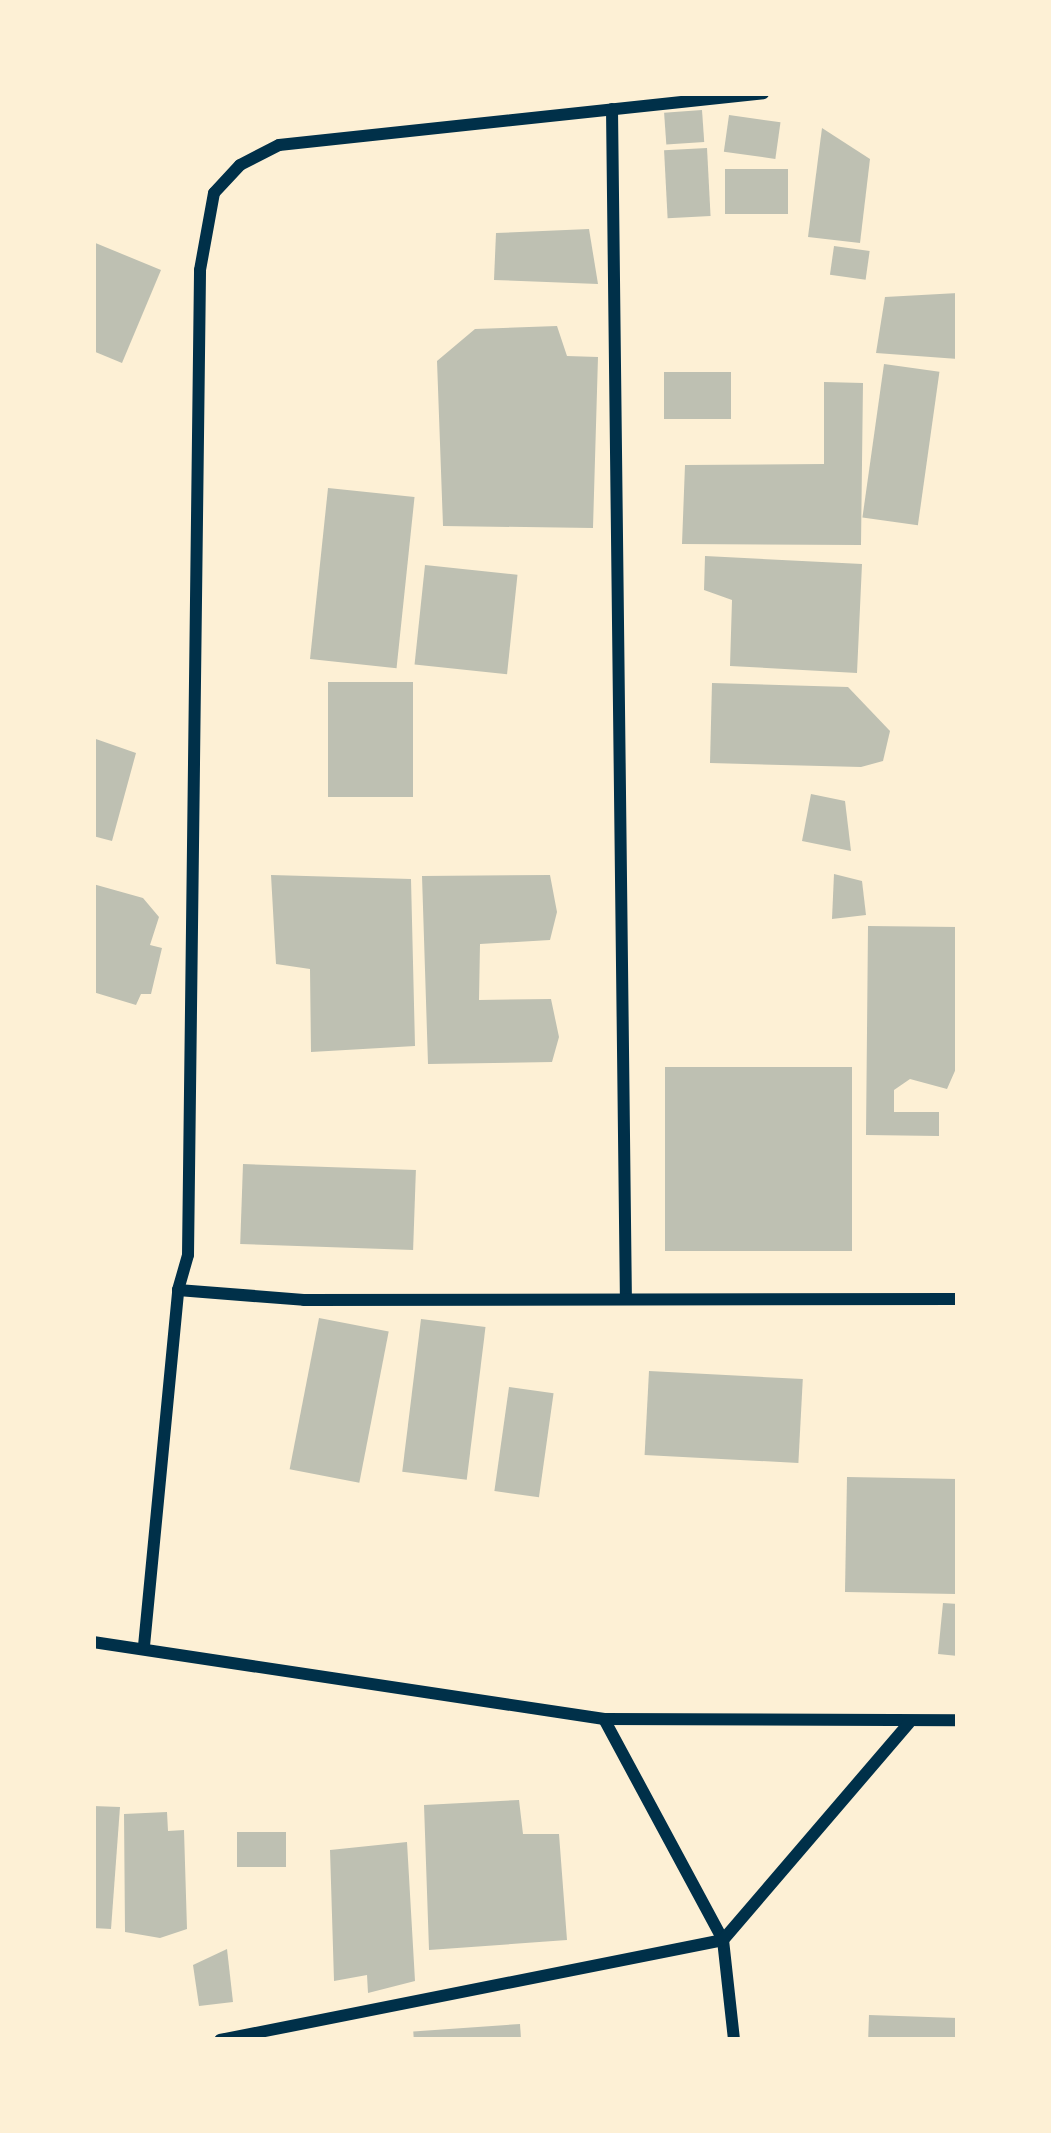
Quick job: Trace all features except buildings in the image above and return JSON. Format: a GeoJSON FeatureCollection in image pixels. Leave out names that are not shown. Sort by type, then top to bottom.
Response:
{"type":"FeatureCollection","features":[{"type":"Feature","properties":{"kind":"street"},"geometry":{"type":"LineString","coordinates":[[144,1646],[178,1290],[188,1255],[200,270],[214,193],[240,165],[279,145],[763,93]]}},
{"type":"Feature","properties":{"kind":"street"},"geometry":{"type":"LineString","coordinates":[[612,110],[626,1299]]}},
{"type":"Feature","properties":{"kind":"street"},"geometry":{"type":"LineString","coordinates":[[178,1290],[304,1300],[958,1299]]}},
{"type":"Feature","properties":{"kind":"street"},"geometry":{"type":"LineString","coordinates":[[93,1642],[144,1646],[604,1719],[958,1720]]}},
{"type":"Feature","properties":{"kind":"street"},"geometry":{"type":"LineString","coordinates":[[604,1719],[722,1940],[734,2040]]}},
{"type":"Feature","properties":{"kind":"street"},"geometry":{"type":"LineString","coordinates":[[220,2040],[722,1940],[909,1723]]}}]}
